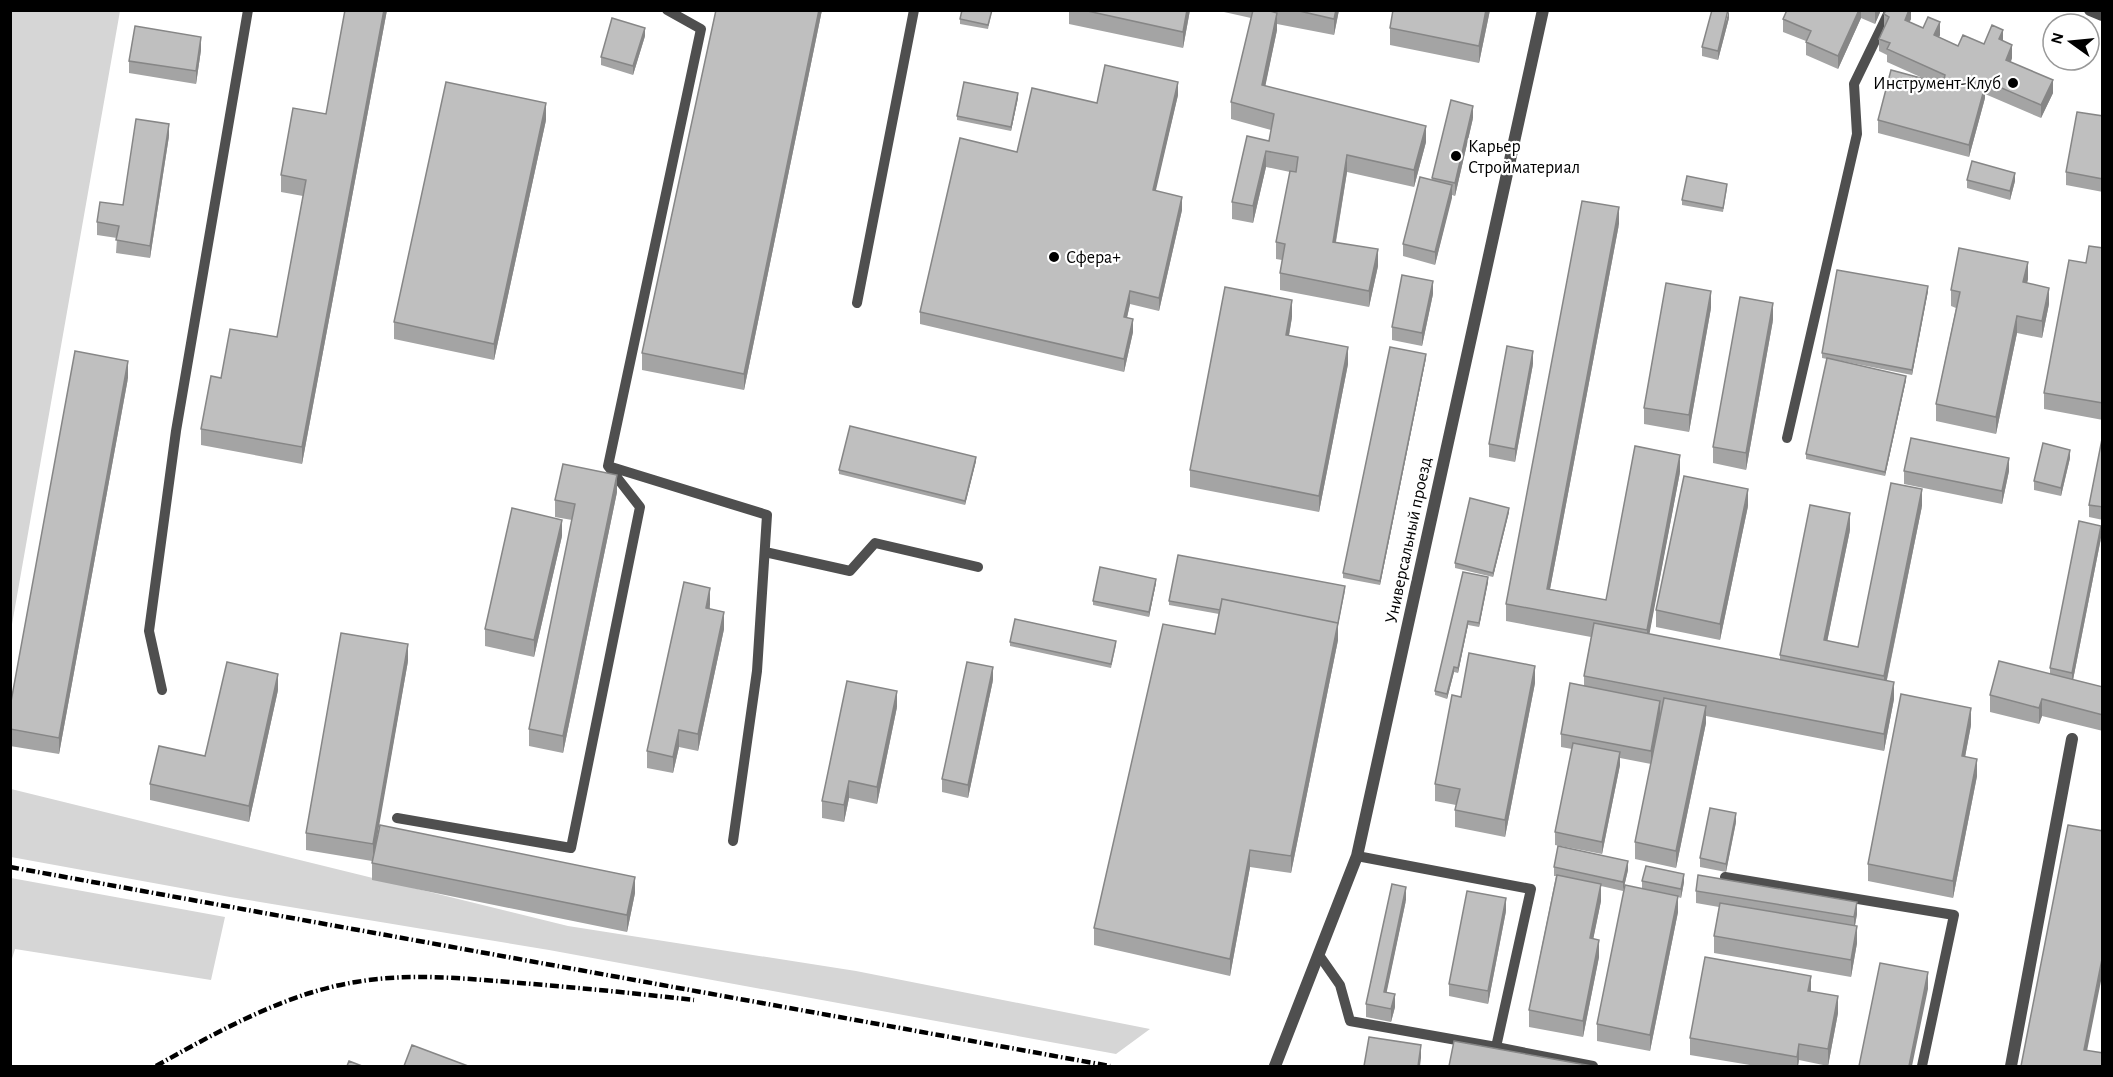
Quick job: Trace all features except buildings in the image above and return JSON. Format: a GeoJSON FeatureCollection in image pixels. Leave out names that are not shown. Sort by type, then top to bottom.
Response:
{"type":"FeatureCollection","features":[{"type":"Feature","properties":{"kind":"street","name":"Универсальный проезд"},"geometry":{"type":"LineString","coordinates":[[1275,1066],[1357,855],[1543,10]]}},
{"type":"Feature","properties":{"kind":"street"},"geometry":{"type":"LineString","coordinates":[[2090,10],[2103,15]]}},
{"type":"Feature","properties":{"kind":"street"},"geometry":{"type":"LineString","coordinates":[[2011,1066],[2072,739]]}},
{"type":"Feature","properties":{"kind":"lane"},"geometry":{"type":"LineString","coordinates":[[162,690],[149,631],[176,431],[248,10]]}},
{"type":"Feature","properties":{"kind":"lane"},"geometry":{"type":"LineString","coordinates":[[398,818],[571,848],[640,507],[608,466],[701,29],[667,10]]}},
{"type":"Feature","properties":{"kind":"lane"},"geometry":{"type":"LineString","coordinates":[[857,303],[914,10]]}},
{"type":"Feature","properties":{"kind":"lane"},"geometry":{"type":"LineString","coordinates":[[1787,438],[1857,134],[1854,84],[1890,10]]}},
{"type":"Feature","properties":{"kind":"lane"},"geometry":{"type":"LineString","coordinates":[[608,466],[767,515],[757,671],[733,841]]}},
{"type":"Feature","properties":{"kind":"lane"},"geometry":{"type":"LineString","coordinates":[[765,552],[850,571],[875,543],[978,567]]}},
{"type":"Feature","properties":{"kind":"lane"},"geometry":{"type":"LineString","coordinates":[[1357,855],[1531,889],[1496,1047]]}},
{"type":"Feature","properties":{"kind":"lane"},"geometry":{"type":"LineString","coordinates":[[1725,878],[1954,915],[1922,1066]]}},
{"type":"Feature","properties":{"kind":"lane"},"geometry":{"type":"LineString","coordinates":[[1318,954],[1340,985],[1350,1021],[1593,1066]]}},
{"type":"Feature","properties":{"kind":"shaded area"},"geometry":{"type":"Polygon","coordinates":[[[10,11],[120,11],[11,630],[10,11]]]}},
{"type":"Feature","properties":{"kind":"shaded area"},"geometry":{"type":"Polygon","coordinates":[[[11,789],[568,926],[856,971],[1150,1029],[1116,1054],[549,950],[230,897],[11,857],[11,789]]]}},
{"type":"Feature","properties":{"kind":"shaded area"},"geometry":{"type":"Polygon","coordinates":[[[11,878],[225,917],[211,980],[15,949],[11,962],[11,878]]]}},
{"type":"Feature","properties":{"kind":"railway"},"geometry":{"type":"LineString","coordinates":[[10,867],[1110,1066]]}},
{"type":"Feature","properties":{"kind":"railway"},"geometry":{"type":"LineString","coordinates":[[156,1066],[228,1027],[278,1004],[330,987],[375,979],[413,977],[471,979],[694,1000]]}},
{"type":"Feature","properties":{"kind":"place","name":"Инструмент-Клуб"},"geometry":{"type":"Point","coordinates":[2013,83]}},
{"type":"Feature","properties":{"kind":"place","name":"Карьер Стройматериал"},"geometry":{"type":"Point","coordinates":[1456,156]}},
{"type":"Feature","properties":{"kind":"place","name":"Сфера+"},"geometry":{"type":"Point","coordinates":[1054,257]}}]}
